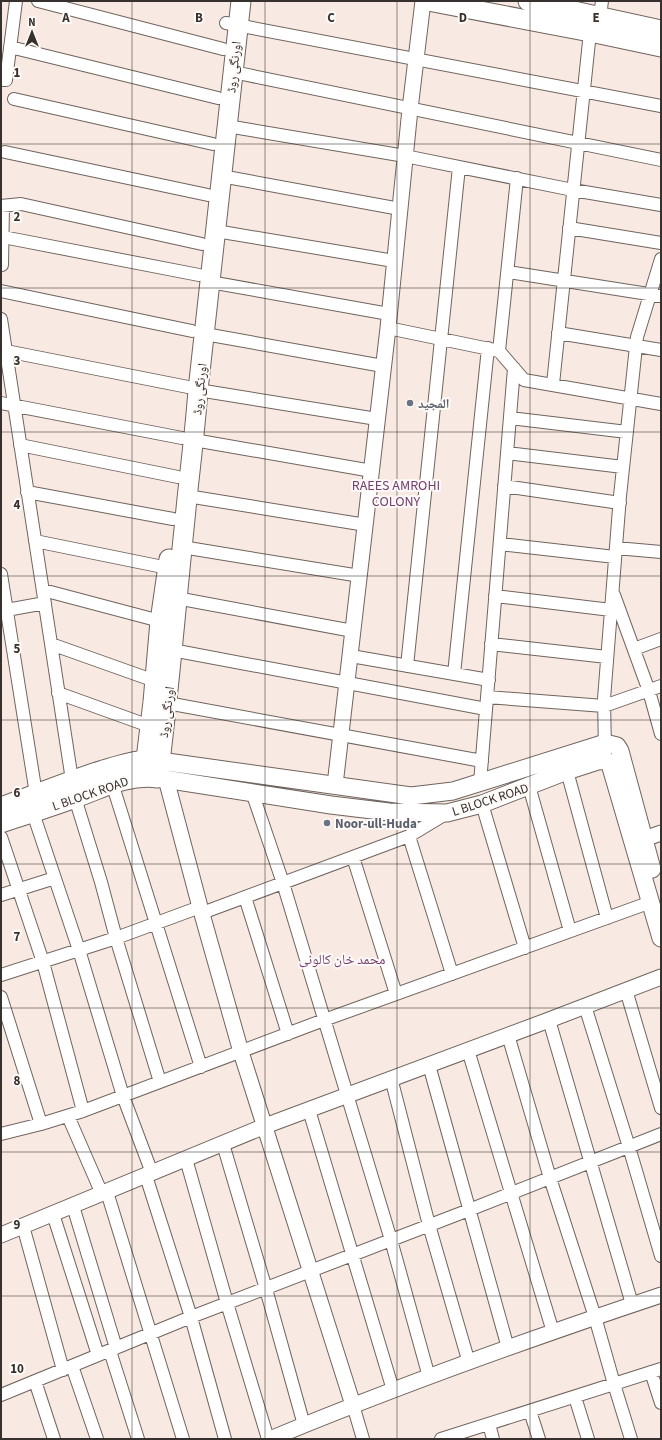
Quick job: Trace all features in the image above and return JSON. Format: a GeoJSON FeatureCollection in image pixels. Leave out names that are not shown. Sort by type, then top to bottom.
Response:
{"type":"FeatureCollection","features":[{"type":"Feature","properties":{"kind":"main road","name":"اورنگی روڈ"},"geometry":{"type":"LineString","coordinates":[[155,771],[157,729],[154,681],[160,622],[170,597],[182,547],[187,496],[188,439],[204,279],[216,231],[233,72],[232,24],[229,1]]}},
{"type":"Feature","properties":{"kind":"main road","name":"اورنگی روڈ"},"geometry":{"type":"LineString","coordinates":[[204,279],[202,244],[223,49],[241,1]]}},
{"type":"Feature","properties":{"kind":"main road"},"geometry":{"type":"LineString","coordinates":[[428,1],[597,16],[661,47]]}},
{"type":"Feature","properties":{"kind":"main road"},"geometry":{"type":"LineString","coordinates":[[528,1],[661,30]]}},
{"type":"Feature","properties":{"kind":"main road","name":"اورنگی روڈ"},"geometry":{"type":"LineString","coordinates":[[157,729],[167,703],[172,650],[168,568],[178,477],[188,439]]}},
{"type":"Feature","properties":{"kind":"main road"},"geometry":{"type":"LineString","coordinates":[[605,743],[617,746],[620,751],[644,839],[656,900],[661,938]]}},
{"type":"Feature","properties":{"kind":"main road","name":"L BLOCK ROAD"},"geometry":{"type":"LineString","coordinates":[[74,789],[112,783],[138,777],[155,771],[335,785],[411,796],[453,790],[480,783],[605,743]]}},
{"type":"Feature","properties":{"kind":"main road"},"geometry":{"type":"LineString","coordinates":[[605,760],[610,764],[656,900]]}},
{"type":"Feature","properties":{"kind":"main road","name":"L BLOCK ROAD"},"geometry":{"type":"LineString","coordinates":[[1,823],[34,804],[74,789],[133,762],[155,771],[252,792],[388,812],[447,813],[482,804],[567,771],[605,760]]}},
{"type":"Feature","properties":{"kind":"main road","name":"L BLOCK ROAD"},"geometry":{"type":"LineString","coordinates":[[1,808],[34,804]]}},
{"type":"Feature","properties":{"kind":"street"},"geometry":{"type":"LineString","coordinates":[[1,80],[6,80],[16,1]]}},
{"type":"Feature","properties":{"kind":"street"},"geometry":{"type":"LineString","coordinates":[[38,1],[223,49]]}},
{"type":"Feature","properties":{"kind":"street"},"geometry":{"type":"LineString","coordinates":[[335,785],[372,471],[410,109],[424,1]]}},
{"type":"Feature","properties":{"kind":"street"},"geometry":{"type":"LineString","coordinates":[[553,384],[583,91],[597,16]]}},
{"type":"Feature","properties":{"kind":"street"},"geometry":{"type":"LineString","coordinates":[[232,24],[661,106]]}},
{"type":"Feature","properties":{"kind":"street"},"geometry":{"type":"LineString","coordinates":[[10,47],[218,98]]}},
{"type":"Feature","properties":{"kind":"street"},"geometry":{"type":"LineString","coordinates":[[233,72],[661,160]]}},
{"type":"Feature","properties":{"kind":"street"},"geometry":{"type":"LineString","coordinates":[[14,99],[213,144]]}},
{"type":"Feature","properties":{"kind":"street"},"geometry":{"type":"LineString","coordinates":[[227,126],[405,156],[573,190],[661,205]]}},
{"type":"Feature","properties":{"kind":"street"},"geometry":{"type":"LineString","coordinates":[[5,152],[208,195]]}},
{"type":"Feature","properties":{"kind":"street"},"geometry":{"type":"LineString","coordinates":[[407,666],[459,166]]}},
{"type":"Feature","properties":{"kind":"street"},"geometry":{"type":"LineString","coordinates":[[221,176],[400,209]]}},
{"type":"Feature","properties":{"kind":"street"},"geometry":{"type":"LineString","coordinates":[[454,674],[494,350],[508,272],[517,178]]}},
{"type":"Feature","properties":{"kind":"street"},"geometry":{"type":"LineString","coordinates":[[1,265],[3,237],[2,206],[21,204],[202,244]]}},
{"type":"Feature","properties":{"kind":"street"},"geometry":{"type":"LineString","coordinates":[[569,228],[661,243]]}},
{"type":"Feature","properties":{"kind":"street"},"geometry":{"type":"LineString","coordinates":[[216,231],[394,261]]}},
{"type":"Feature","properties":{"kind":"street"},"geometry":{"type":"LineString","coordinates":[[3,237],[204,279],[388,321],[441,339],[494,350],[514,368],[524,380],[661,404]]}},
{"type":"Feature","properties":{"kind":"street"},"geometry":{"type":"LineString","coordinates":[[605,760],[604,706],[607,658],[630,399],[637,337],[655,295],[661,259]]}},
{"type":"Feature","properties":{"kind":"street"},"geometry":{"type":"LineString","coordinates":[[508,272],[655,295]]}},
{"type":"Feature","properties":{"kind":"street"},"geometry":{"type":"LineString","coordinates":[[1,291],[199,332],[383,366]]}},
{"type":"Feature","properties":{"kind":"street"},"geometry":{"type":"LineString","coordinates":[[1,319],[74,789],[116,938],[160,1082]]}},
{"type":"Feature","properties":{"kind":"street"},"geometry":{"type":"LineString","coordinates":[[558,333],[661,350]]}},
{"type":"Feature","properties":{"kind":"street"},"geometry":{"type":"LineString","coordinates":[[6,351],[193,389],[377,419]]}},
{"type":"Feature","properties":{"kind":"street"},"geometry":{"type":"LineString","coordinates":[[480,783],[514,368]]}},
{"type":"Feature","properties":{"kind":"street"},"geometry":{"type":"LineString","coordinates":[[1,403],[188,439],[372,471]]}},
{"type":"Feature","properties":{"kind":"street"},"geometry":{"type":"LineString","coordinates":[[510,418],[627,432]]}},
{"type":"Feature","properties":{"kind":"street"},"geometry":{"type":"LineString","coordinates":[[20,446],[178,477]]}},
{"type":"Feature","properties":{"kind":"street"},"geometry":{"type":"LineString","coordinates":[[507,453],[623,467]]}},
{"type":"Feature","properties":{"kind":"street"},"geometry":{"type":"LineString","coordinates":[[504,486],[620,504]]}},
{"type":"Feature","properties":{"kind":"street"},"geometry":{"type":"LineString","coordinates":[[27,492],[173,519]]}},
{"type":"Feature","properties":{"kind":"street"},"geometry":{"type":"LineString","coordinates":[[187,496],[366,525]]}},
{"type":"Feature","properties":{"kind":"street"},"geometry":{"type":"LineString","coordinates":[[35,541],[168,568]]}},
{"type":"Feature","properties":{"kind":"street"},"geometry":{"type":"LineString","coordinates":[[500,544],[616,552],[661,552]]}},
{"type":"Feature","properties":{"kind":"street"},"geometry":{"type":"LineString","coordinates":[[182,547],[360,576]]}},
{"type":"Feature","properties":{"kind":"street"},"geometry":{"type":"LineString","coordinates":[[1,574],[4,611],[34,804],[55,878],[149,1174],[191,1317],[224,1439]]}},
{"type":"Feature","properties":{"kind":"street"},"geometry":{"type":"LineString","coordinates":[[43,590],[160,622]]}},
{"type":"Feature","properties":{"kind":"street"},"geometry":{"type":"LineString","coordinates":[[613,590],[649,691],[661,734]]}},
{"type":"Feature","properties":{"kind":"street"},"geometry":{"type":"LineString","coordinates":[[495,596],[611,610]]}},
{"type":"Feature","properties":{"kind":"street"},"geometry":{"type":"LineString","coordinates":[[170,597],[354,631]]}},
{"type":"Feature","properties":{"kind":"street"},"geometry":{"type":"LineString","coordinates":[[4,611],[45,603]]}},
{"type":"Feature","properties":{"kind":"street"},"geometry":{"type":"LineString","coordinates":[[634,649],[661,639]]}},
{"type":"Feature","properties":{"kind":"street"},"geometry":{"type":"LineString","coordinates":[[51,644],[154,681]]}},
{"type":"Feature","properties":{"kind":"street"},"geometry":{"type":"LineString","coordinates":[[491,644],[607,658]]}},
{"type":"Feature","properties":{"kind":"street"},"geometry":{"type":"LineString","coordinates":[[172,650],[347,683],[487,703],[604,706],[661,686]]}},
{"type":"Feature","properties":{"kind":"street"},"geometry":{"type":"LineString","coordinates":[[351,656],[488,680]]}},
{"type":"Feature","properties":{"kind":"street"},"geometry":{"type":"LineString","coordinates":[[58,693],[157,729]]}},
{"type":"Feature","properties":{"kind":"street"},"geometry":{"type":"LineString","coordinates":[[167,703],[482,761]]}},
{"type":"Feature","properties":{"kind":"street"},"geometry":{"type":"LineString","coordinates":[[155,771],[201,910],[242,1052],[353,1405],[362,1439]]}},
{"type":"Feature","properties":{"kind":"street"},"geometry":{"type":"LineString","coordinates":[[567,771],[607,918]]}},
{"type":"Feature","properties":{"kind":"street"},"geometry":{"type":"LineString","coordinates":[[112,783],[201,1067]]}},
{"type":"Feature","properties":{"kind":"street"},"geometry":{"type":"LineString","coordinates":[[529,786],[570,931]]}},
{"type":"Feature","properties":{"kind":"street"},"geometry":{"type":"LineString","coordinates":[[252,792],[283,883],[391,1240],[429,1377]]}},
{"type":"Feature","properties":{"kind":"street"},"geometry":{"type":"LineString","coordinates":[[482,804],[525,948]]}},
{"type":"Feature","properties":{"kind":"street"},"geometry":{"type":"LineString","coordinates":[[1,975],[116,938],[156,923],[245,897],[409,836],[447,813]]}},
{"type":"Feature","properties":{"kind":"street"},"geometry":{"type":"LineString","coordinates":[[644,839],[661,833]]}},
{"type":"Feature","properties":{"kind":"street"},"geometry":{"type":"LineString","coordinates":[[409,836],[452,974]]}},
{"type":"Feature","properties":{"kind":"street"},"geometry":{"type":"LineString","coordinates":[[1,837],[42,962],[83,1111]]}},
{"type":"Feature","properties":{"kind":"street"},"geometry":{"type":"LineString","coordinates":[[353,857],[396,994]]}},
{"type":"Feature","properties":{"kind":"street"},"geometry":{"type":"LineString","coordinates":[[1,895],[55,878]]}},
{"type":"Feature","properties":{"kind":"street"},"geometry":{"type":"LineString","coordinates":[[245,897],[288,1034]]}},
{"type":"Feature","properties":{"kind":"street"},"geometry":{"type":"LineString","coordinates":[[1,1134],[83,1111],[324,1020],[656,900]]}},
{"type":"Feature","properties":{"kind":"street"},"geometry":{"type":"LineString","coordinates":[[1,1235],[265,1126],[661,977]]}},
{"type":"Feature","properties":{"kind":"street"},"geometry":{"type":"LineString","coordinates":[[626,990],[661,1108]]}},
{"type":"Feature","properties":{"kind":"street"},"geometry":{"type":"LineString","coordinates":[[1,997],[41,1124]]}},
{"type":"Feature","properties":{"kind":"street"},"geometry":{"type":"LineString","coordinates":[[585,1006],[629,1146],[661,1256]]}},
{"type":"Feature","properties":{"kind":"street"},"geometry":{"type":"LineString","coordinates":[[549,1020],[632,1304]]}},
{"type":"Feature","properties":{"kind":"street"},"geometry":{"type":"LineString","coordinates":[[508,1035],[550,1178],[631,1439]]}},
{"type":"Feature","properties":{"kind":"street"},"geometry":{"type":"LineString","coordinates":[[468,1050],[553,1332]]}},
{"type":"Feature","properties":{"kind":"street"},"geometry":{"type":"LineString","coordinates":[[429,1065],[508,1348]]}},
{"type":"Feature","properties":{"kind":"street"},"geometry":{"type":"LineString","coordinates":[[391,1078],[429,1225],[469,1363]]}},
{"type":"Feature","properties":{"kind":"street"},"geometry":{"type":"LineString","coordinates":[[309,1110],[393,1390]]}},
{"type":"Feature","properties":{"kind":"street"},"geometry":{"type":"LineString","coordinates":[[68,1116],[105,1193],[183,1439]]}},
{"type":"Feature","properties":{"kind":"street"},"geometry":{"type":"LineString","coordinates":[[1,1395],[191,1317],[311,1272],[661,1134]]}},
{"type":"Feature","properties":{"kind":"street"},"geometry":{"type":"LineString","coordinates":[[223,1144],[304,1425]]}},
{"type":"Feature","properties":{"kind":"street"},"geometry":{"type":"LineString","coordinates":[[186,1159],[227,1304],[269,1439],[393,1390],[661,1294]]}},
{"type":"Feature","properties":{"kind":"street"},"geometry":{"type":"LineString","coordinates":[[73,1206],[138,1439]]}},
{"type":"Feature","properties":{"kind":"street"},"geometry":{"type":"LineString","coordinates":[[53,1214],[98,1355]]}},
{"type":"Feature","properties":{"kind":"street"},"geometry":{"type":"LineString","coordinates":[[23,1226],[67,1368],[97,1439]]}},
{"type":"Feature","properties":{"kind":"street"},"geometry":{"type":"LineString","coordinates":[[448,1438],[656,1371],[661,1403]]}},
{"type":"Feature","properties":{"kind":"street"},"geometry":{"type":"LineString","coordinates":[[36,1381],[54,1439]]}},
{"type":"Feature","properties":{"kind":"street"},"geometry":{"type":"LineString","coordinates":[[575,1397],[588,1439]]}},
{"type":"Feature","properties":{"kind":"street"},"geometry":{"type":"LineString","coordinates":[[530,1411],[539,1439]]}},
{"type":"Feature","properties":{"kind":"street"},"geometry":{"type":"LineString","coordinates":[[489,1424],[493,1439]]}},
{"type":"Feature","properties":{"kind":"place","name":"المجید"},"geometry":{"type":"Point","coordinates":[410,403]}},
{"type":"Feature","properties":{"kind":"place","name":"Noor-ull-Huda"},"geometry":{"type":"Point","coordinates":[327,823]}},
{"type":"Feature","properties":{"kind":"district","name":"RAEES AMROHI COLONY"},"geometry":{"type":"Point","coordinates":[396,494]}},
{"type":"Feature","properties":{"kind":"district","name":"محمد خان کالونی"},"geometry":{"type":"Point","coordinates":[342,959]}}]}
